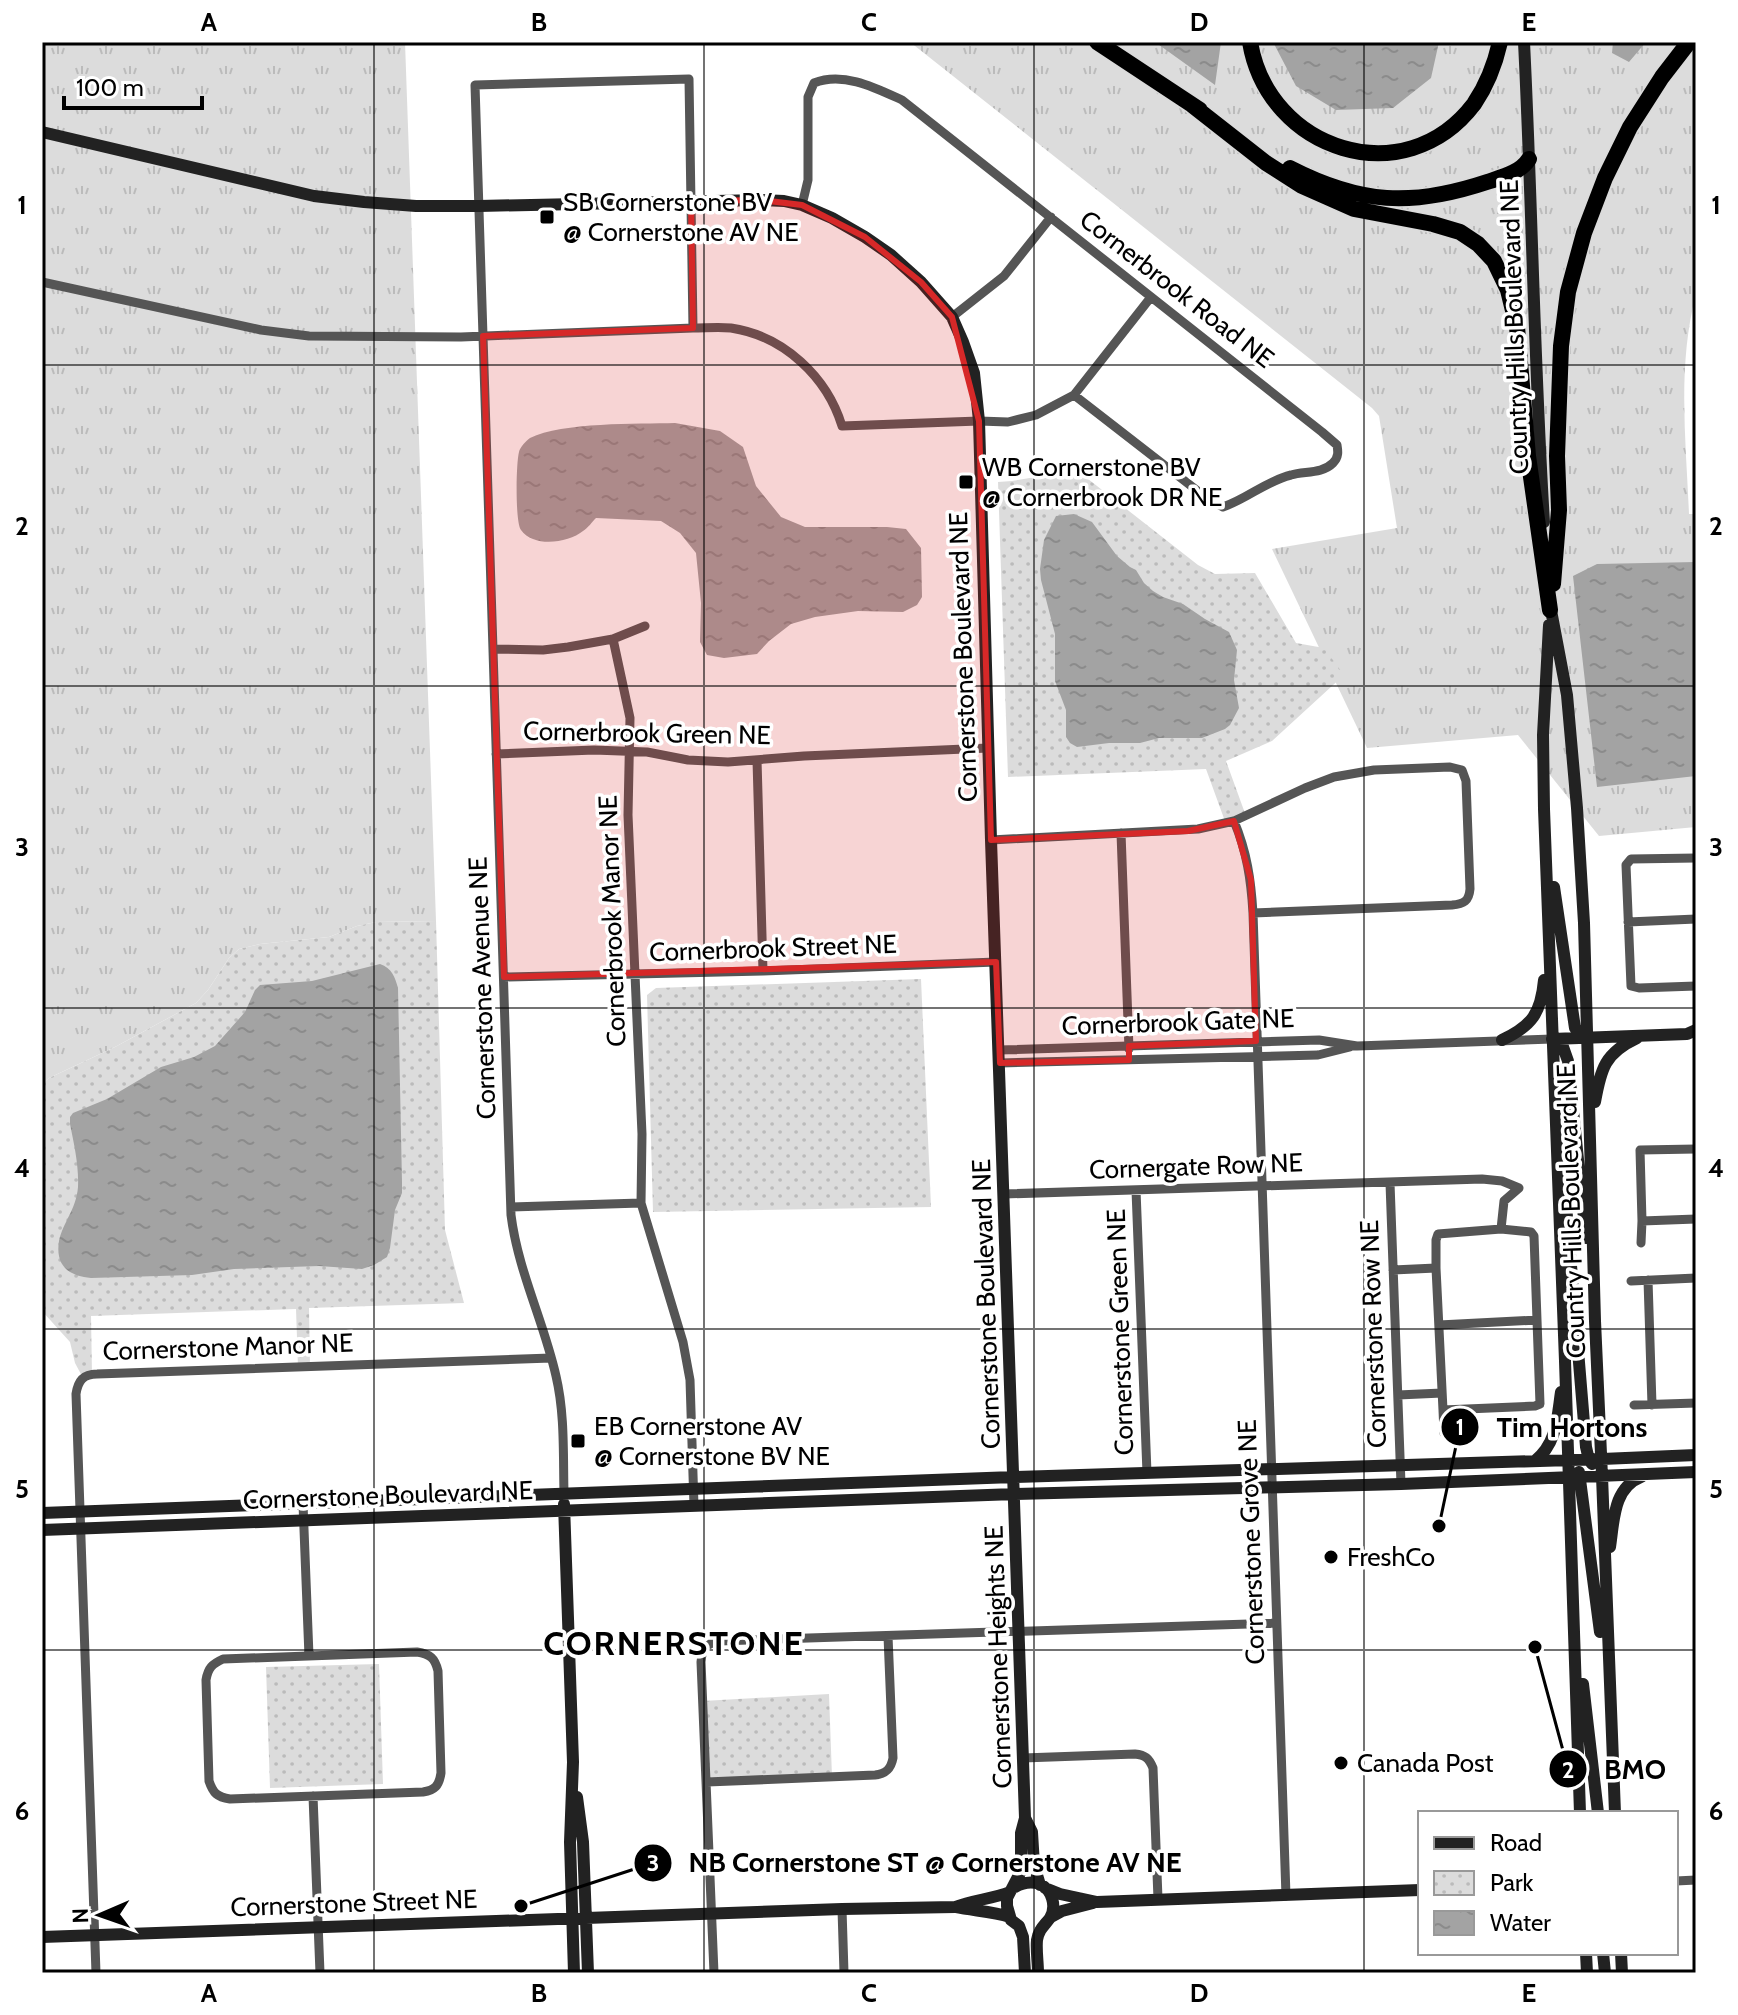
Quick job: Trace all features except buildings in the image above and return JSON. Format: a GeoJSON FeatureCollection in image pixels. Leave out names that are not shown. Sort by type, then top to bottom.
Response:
{"type":"FeatureCollection","features":[{"type":"Feature","properties":{"kind":"highway"},"geometry":{"type":"LineString","coordinates":[[1097,42],[1295,170],[1326,186],[1366,196],[1427,198],[1512,174],[1526,165],[1529,159]]}},
{"type":"Feature","properties":{"kind":"highway"},"geometry":{"type":"LineString","coordinates":[[1250,42],[1262,79],[1274,102],[1291,121],[1311,136],[1332,145],[1378,153],[1406,150],[1431,140],[1461,117],[1474,104],[1485,85],[1495,64],[1500,42]]}},
{"type":"Feature","properties":{"kind":"highway"},"geometry":{"type":"LineString","coordinates":[[1550,610],[1559,510],[1560,360],[1568,292],[1584,233],[1605,178],[1630,127],[1689,42]]}},
{"type":"Feature","properties":{"kind":"highway"},"geometry":{"type":"LineString","coordinates":[[1192,105],[1266,163],[1302,186],[1354,209],[1460,232],[1478,244],[1494,261],[1508,290],[1517,327],[1528,456],[1550,610]]}},
{"type":"Feature","properties":{"kind":"street","name":"Country Hills Boulevard NE"},"geometry":{"type":"LineString","coordinates":[[1524,42],[1535,360],[1550,610],[1567,695],[1584,923],[1595,1321],[1595,1460],[1602,1476],[1615,1811]]}},
{"type":"Feature","properties":{"kind":"street","name":"Cornerstone Avenue NE"},"geometry":{"type":"LineString","coordinates":[[574,1973],[570,1842],[573,1762],[562,1421],[557,1377],[517,1251],[511,1207],[475,85],[689,79],[691,201]]}},
{"type":"Feature","properties":{"kind":"street","name":"Cornerbrook Road NE"},"geometry":{"type":"LineString","coordinates":[[802,205],[808,180],[808,97],[814,83],[829,79],[851,81],[869,85],[902,100],[1337,445],[1337,457],[1324,469],[1292,474],[1257,489],[1237,503],[1223,507],[1208,499],[1074,395]]}},
{"type":"Feature","properties":{"kind":"street","name":"Cornerstone Boulevard NE"},"geometry":{"type":"LineString","coordinates":[[42,132],[314,196],[403,205],[784,201],[832,218],[865,237],[921,282],[952,317],[974,373],[979,421],[1014,1477]]}},
{"type":"Feature","properties":{"kind":"street"},"geometry":{"type":"LineString","coordinates":[[691,201],[693,328]]}},
{"type":"Feature","properties":{"kind":"street"},"geometry":{"type":"LineString","coordinates":[[952,317],[1004,276],[1051,217]]}},
{"type":"Feature","properties":{"kind":"street"},"geometry":{"type":"LineString","coordinates":[[42,282],[261,330],[309,336],[483,336],[731,328],[764,338],[786,350],[814,374],[838,412],[842,426],[1008,422],[1036,415],[1074,395],[1151,297]]}},
{"type":"Feature","properties":{"kind":"street","name":"Country Hills Boulevard NE"},"geometry":{"type":"LineString","coordinates":[[1550,610],[1543,735],[1545,848],[1568,1460]]}},
{"type":"Feature","properties":{"kind":"street"},"geometry":{"type":"LineString","coordinates":[[493,649],[568,647],[613,639],[645,626]]}},
{"type":"Feature","properties":{"kind":"street","name":"Cornerbrook Manor NE"},"geometry":{"type":"LineString","coordinates":[[613,639],[630,718],[628,815],[642,1134],[641,1203],[687,1361],[694,1506]]}},
{"type":"Feature","properties":{"kind":"street","name":"Cornerbrook Green NE"},"geometry":{"type":"LineString","coordinates":[[496,754],[594,750],[647,752],[706,762],[988,748]]}},
{"type":"Feature","properties":{"kind":"street"},"geometry":{"type":"LineString","coordinates":[[757,760],[763,971]]}},
{"type":"Feature","properties":{"kind":"street"},"geometry":{"type":"LineString","coordinates":[[991,840],[1188,831],[1234,821],[1305,788],[1360,771],[1450,767],[1462,770],[1465,775],[1470,889],[1465,903],[1253,913]]}},
{"type":"Feature","properties":{"kind":"street","name":"Cornerstone Grove NE"},"geometry":{"type":"LineString","coordinates":[[1234,821],[1248,866],[1253,913],[1286,1896]]}},
{"type":"Feature","properties":{"kind":"street"},"geometry":{"type":"LineString","coordinates":[[1121,833],[1129,1060]]}},
{"type":"Feature","properties":{"kind":"street"},"geometry":{"type":"LineString","coordinates":[[1545,848],[1575,1028],[1588,1037]]}},
{"type":"Feature","properties":{"kind":"street"},"geometry":{"type":"LineString","coordinates":[[1696,858],[1631,859],[1627,862],[1631,986],[1696,986]]}},
{"type":"Feature","properties":{"kind":"street"},"geometry":{"type":"LineString","coordinates":[[1628,922],[1696,919]]}},
{"type":"Feature","properties":{"kind":"street"},"geometry":{"type":"LineString","coordinates":[[1502,1040],[1529,1024],[1537,1012],[1549,929]]}},
{"type":"Feature","properties":{"kind":"street","name":"Cornerbrook Street NE"},"geometry":{"type":"LineString","coordinates":[[504,977],[996,962]]}},
{"type":"Feature","properties":{"kind":"street"},"geometry":{"type":"LineString","coordinates":[[1552,1039],[1693,1034]]}},
{"type":"Feature","properties":{"kind":"street"},"geometry":{"type":"LineString","coordinates":[[1590,1132],[1602,1069],[1615,1050],[1643,1036]]}},
{"type":"Feature","properties":{"kind":"street"},"geometry":{"type":"LineString","coordinates":[[1552,1039],[1562,1044],[1568,1061],[1595,1321]]}},
{"type":"Feature","properties":{"kind":"street","name":"Cornerbrook Gate NE"},"geometry":{"type":"LineString","coordinates":[[1000,1057],[1129,1046],[1257,1049],[1318,1055],[1357,1046],[1552,1039]]}},
{"type":"Feature","properties":{"kind":"street","name":"Cornerbrook Gate NE"},"geometry":{"type":"LineString","coordinates":[[1000,1057],[1129,1060],[1257,1049],[1319,1040],[1357,1046]]}},
{"type":"Feature","properties":{"kind":"street"},"geometry":{"type":"LineString","coordinates":[[1641,1243],[1640,1150],[1696,1149]]}},
{"type":"Feature","properties":{"kind":"street"},"geometry":{"type":"LineString","coordinates":[[1557,1152],[1568,1220],[1585,1432],[1595,1460]]}},
{"type":"Feature","properties":{"kind":"street","name":"Cornergate Row NE"},"geometry":{"type":"LineString","coordinates":[[1004,1194],[1482,1179],[1502,1181],[1519,1188],[1504,1201],[1501,1229]]}},
{"type":"Feature","properties":{"kind":"street","name":"Cornerstone Row NE"},"geometry":{"type":"LineString","coordinates":[[1390,1183],[1401,1484]]}},
{"type":"Feature","properties":{"kind":"street","name":"Cornerstone Green NE"},"geometry":{"type":"LineString","coordinates":[[1136,1190],[1147,1473]]}},
{"type":"Feature","properties":{"kind":"street"},"geometry":{"type":"LineString","coordinates":[[511,1207],[641,1203]]}},
{"type":"Feature","properties":{"kind":"street"},"geometry":{"type":"LineString","coordinates":[[1642,1221],[1696,1219]]}},
{"type":"Feature","properties":{"kind":"street"},"geometry":{"type":"LineString","coordinates":[[1443,1410],[1540,1404],[1534,1236],[1531,1232],[1501,1229],[1438,1234],[1436,1268],[1444,1433]]}},
{"type":"Feature","properties":{"kind":"street"},"geometry":{"type":"LineString","coordinates":[[1393,1270],[1436,1268]]}},
{"type":"Feature","properties":{"kind":"street"},"geometry":{"type":"LineString","coordinates":[[1631,1281],[1696,1278]]}},
{"type":"Feature","properties":{"kind":"street"},"geometry":{"type":"LineString","coordinates":[[1648,1280],[1652,1405]]}},
{"type":"Feature","properties":{"kind":"street"},"geometry":{"type":"LineString","coordinates":[[1439,1325],[1537,1320]]}},
{"type":"Feature","properties":{"kind":"street","name":"Cornerstone Manor NE"},"geometry":{"type":"LineString","coordinates":[[96,1973],[76,1394],[79,1382],[92,1374],[551,1358]]}},
{"type":"Feature","properties":{"kind":"street"},"geometry":{"type":"LineString","coordinates":[[1535,1461],[1545,1452],[1553,1437],[1565,1361]]}},
{"type":"Feature","properties":{"kind":"street"},"geometry":{"type":"LineString","coordinates":[[1398,1395],[1442,1393]]}},
{"type":"Feature","properties":{"kind":"street"},"geometry":{"type":"LineString","coordinates":[[1634,1405],[1696,1403]]}},
{"type":"Feature","properties":{"kind":"street","name":"Cornerstone Boulevard NE"},"geometry":{"type":"LineString","coordinates":[[42,1513],[1696,1455]]}},
{"type":"Feature","properties":{"kind":"street"},"geometry":{"type":"LineString","coordinates":[[1568,1460],[1576,1464],[1574,1638],[1578,1811]]}},
{"type":"Feature","properties":{"kind":"street","name":"Cornerstone Boulevard NE"},"geometry":{"type":"LineString","coordinates":[[42,1530],[1696,1472]]}},
{"type":"Feature","properties":{"kind":"street"},"geometry":{"type":"LineString","coordinates":[[1605,1577],[1615,1511],[1622,1492],[1630,1482],[1654,1474]]}},
{"type":"Feature","properties":{"kind":"street","name":"Cornerstone Heights NE"},"geometry":{"type":"LineString","coordinates":[[1014,1477],[1025,1818],[1021,1833],[1021,1871],[1007,1906],[1024,1942],[1025,1973]]}},
{"type":"Feature","properties":{"kind":"street"},"geometry":{"type":"LineString","coordinates":[[1574,1477],[1610,1710]]}},
{"type":"Feature","properties":{"kind":"street"},"geometry":{"type":"LineString","coordinates":[[303,1504],[309,1656]]}},
{"type":"Feature","properties":{"kind":"street"},"geometry":{"type":"LineString","coordinates":[[714,1973],[701,1662],[706,1645],[719,1641],[1276,1623]]}},
{"type":"Feature","properties":{"kind":"street"},"geometry":{"type":"LineString","coordinates":[[707,1782],[886,1772],[893,1758],[888,1636]]}},
{"type":"Feature","properties":{"kind":"street"},"geometry":{"type":"LineString","coordinates":[[1574,1638],[1598,1811]]}},
{"type":"Feature","properties":{"kind":"street"},"geometry":{"type":"LineString","coordinates":[[428,1654],[435,1660],[438,1671],[439,1783],[433,1790],[423,1792],[313,1796],[230,1799],[220,1797],[213,1791],[209,1781],[208,1670],[223,1659],[428,1654]]}},
{"type":"Feature","properties":{"kind":"street"},"geometry":{"type":"LineString","coordinates":[[1023,1758],[1135,1754],[1150,1761],[1153,1768],[1158,1899]]}},
{"type":"Feature","properties":{"kind":"street","name":"Cornerstone Avenue NE"},"geometry":{"type":"LineString","coordinates":[[573,1762],[583,1842],[588,1973]]}},
{"type":"Feature","properties":{"kind":"street"},"geometry":{"type":"LineString","coordinates":[[313,1796],[320,1973]]}},
{"type":"Feature","properties":{"kind":"street","name":"Cornerstone Heights NE"},"geometry":{"type":"LineString","coordinates":[[1025,1818],[1032,1832],[1034,1865],[1053,1903],[1037,1943],[1038,1973]]}},
{"type":"Feature","properties":{"kind":"street"},"geometry":{"type":"LineString","coordinates":[[1012,1890],[1027,1882],[1060,1894],[1097,1902]]}},
{"type":"Feature","properties":{"kind":"street","name":"Cornerstone Street NE"},"geometry":{"type":"LineString","coordinates":[[955,1907],[1012,1890]]}},
{"type":"Feature","properties":{"kind":"street"},"geometry":{"type":"LineString","coordinates":[[1014,1922],[1034,1928],[1062,1911],[1097,1902],[1418,1890]]}},
{"type":"Feature","properties":{"kind":"street","name":"Cornerstone Street NE"},"geometry":{"type":"LineString","coordinates":[[42,1937],[572,1917],[955,1907],[991,1911],[1014,1922]]}},
{"type":"Feature","properties":{"kind":"street"},"geometry":{"type":"LineString","coordinates":[[842,1909],[844,1973]]}},
{"type":"Feature","properties":{"kind":"highlighted area"},"geometry":{"type":"Polygon","coordinates":[[[761,200],[802,205],[865,237],[921,282],[952,317],[979,421],[991,840],[1188,831],[1234,821],[1251,880],[1256,1041],[1129,1046],[1129,1060],[1000,1063],[996,962],[504,977],[483,336],[693,328],[691,201],[761,200]]]}},
{"type":"Feature","properties":{"kind":"green space"},"geometry":{"type":"Polygon","coordinates":[[[42,42],[405,42],[436,921],[376,922],[329,937],[239,949],[196,1003],[42,1084],[42,42]]]}},
{"type":"Feature","properties":{"kind":"green space"},"geometry":{"type":"Polygon","coordinates":[[[910,42],[1696,42],[1696,294],[1686,348],[1684,404],[1689,514],[1696,514],[1696,827],[1599,836],[1518,735],[1367,748],[1272,549],[1397,528],[1379,416],[910,42]]]}},
{"type":"Feature","properties":{"kind":"green space"},"geometry":{"type":"Polygon","coordinates":[[[1068,467],[1074,468],[1198,565],[1215,574],[1255,573],[1296,643],[1324,648],[1344,675],[1272,741],[1226,761],[1246,816],[1226,824],[1206,769],[1008,777],[998,482],[1042,476],[1068,467]]]}},
{"type":"Feature","properties":{"kind":"green space"},"geometry":{"type":"Polygon","coordinates":[[[436,921],[445,1230],[464,1303],[309,1308],[310,1366],[298,1367],[296,1309],[91,1316],[92,1374],[83,1378],[75,1363],[70,1342],[42,1311],[42,1084],[196,1003],[239,949],[329,937],[376,922],[436,921]]]}},
{"type":"Feature","properties":{"kind":"green space"},"geometry":{"type":"Polygon","coordinates":[[[921,979],[931,1207],[653,1212],[647,995],[656,988],[921,979]]]}},
{"type":"Feature","properties":{"kind":"green space"},"geometry":{"type":"Polygon","coordinates":[[[379,1664],[383,1784],[270,1788],[266,1667],[379,1664]]]}},
{"type":"Feature","properties":{"kind":"green space"},"geometry":{"type":"Polygon","coordinates":[[[829,1694],[832,1777],[707,1782],[703,1701],[829,1694]]]}},
{"type":"Feature","properties":{"kind":"water"},"geometry":{"type":"Polygon","coordinates":[[[1155,42],[1221,42],[1215,85],[1155,42]]]}},
{"type":"Feature","properties":{"kind":"water"},"geometry":{"type":"Polygon","coordinates":[[[1273,42],[1439,42],[1431,78],[1393,108],[1336,110],[1296,86],[1273,42]]]}},
{"type":"Feature","properties":{"kind":"water"},"geometry":{"type":"Polygon","coordinates":[[[1613,42],[1646,42],[1629,62],[1612,53],[1613,42]]]}},
{"type":"Feature","properties":{"kind":"water"},"geometry":{"type":"Polygon","coordinates":[[[675,423],[720,431],[743,447],[756,486],[781,517],[805,527],[906,529],[921,548],[922,597],[917,605],[903,612],[858,611],[815,617],[791,624],[757,654],[724,658],[707,655],[700,642],[701,603],[696,553],[680,533],[661,521],[596,518],[577,535],[560,541],[534,539],[521,530],[517,505],[518,458],[521,448],[530,438],[580,426],[675,423]]]}},
{"type":"Feature","properties":{"kind":"water"},"geometry":{"type":"Polygon","coordinates":[[[1074,514],[1092,522],[1117,556],[1136,570],[1153,591],[1183,604],[1229,632],[1237,650],[1234,680],[1239,708],[1225,729],[1202,738],[1159,738],[1140,743],[1077,747],[1070,743],[1066,737],[1066,710],[1055,681],[1055,634],[1040,569],[1044,540],[1056,516],[1074,514]]]}},
{"type":"Feature","properties":{"kind":"water"},"geometry":{"type":"Polygon","coordinates":[[[1696,562],[1696,776],[1597,787],[1573,576],[1597,564],[1696,562]]]}},
{"type":"Feature","properties":{"kind":"water"},"geometry":{"type":"Polygon","coordinates":[[[380,964],[392,973],[398,988],[402,1193],[395,1210],[387,1257],[362,1269],[319,1266],[234,1269],[192,1275],[91,1278],[76,1275],[65,1268],[59,1257],[59,1241],[78,1187],[70,1124],[73,1113],[107,1099],[161,1067],[194,1057],[215,1046],[245,1012],[260,985],[312,981],[380,964]]]}},
{"type":"Feature","properties":{"kind":"place","name":"SB Cornerstone BV @ Cornerstone AV NE"},"geometry":{"type":"Point","coordinates":[547,217]}},
{"type":"Feature","properties":{"kind":"place","name":"WB Cornerstone BV @ Cornerbrook DR NE"},"geometry":{"type":"Point","coordinates":[966,482]}},
{"type":"Feature","properties":{"kind":"place","name":"EB Cornerstone AV @ Cornerstone BV NE"},"geometry":{"type":"Point","coordinates":[578,1441]}},
{"type":"Feature","properties":{"kind":"place","name":"Tim Hortons"},"geometry":{"type":"Point","coordinates":[1439,1526]}},
{"type":"Feature","properties":{"kind":"place","name":"FreshCo"},"geometry":{"type":"Point","coordinates":[1331,1557]}},
{"type":"Feature","properties":{"kind":"place","name":"BMO"},"geometry":{"type":"Point","coordinates":[1535,1647]}},
{"type":"Feature","properties":{"kind":"place","name":"Canada Post"},"geometry":{"type":"Point","coordinates":[1341,1763]}},
{"type":"Feature","properties":{"kind":"place","name":"NB Cornerstone ST @ Cornerstone AV NE"},"geometry":{"type":"Point","coordinates":[521,1906]}},
{"type":"Feature","properties":{"kind":"district","name":"CORNERSTONE"},"geometry":{"type":"Point","coordinates":[674,1643]}}]}
